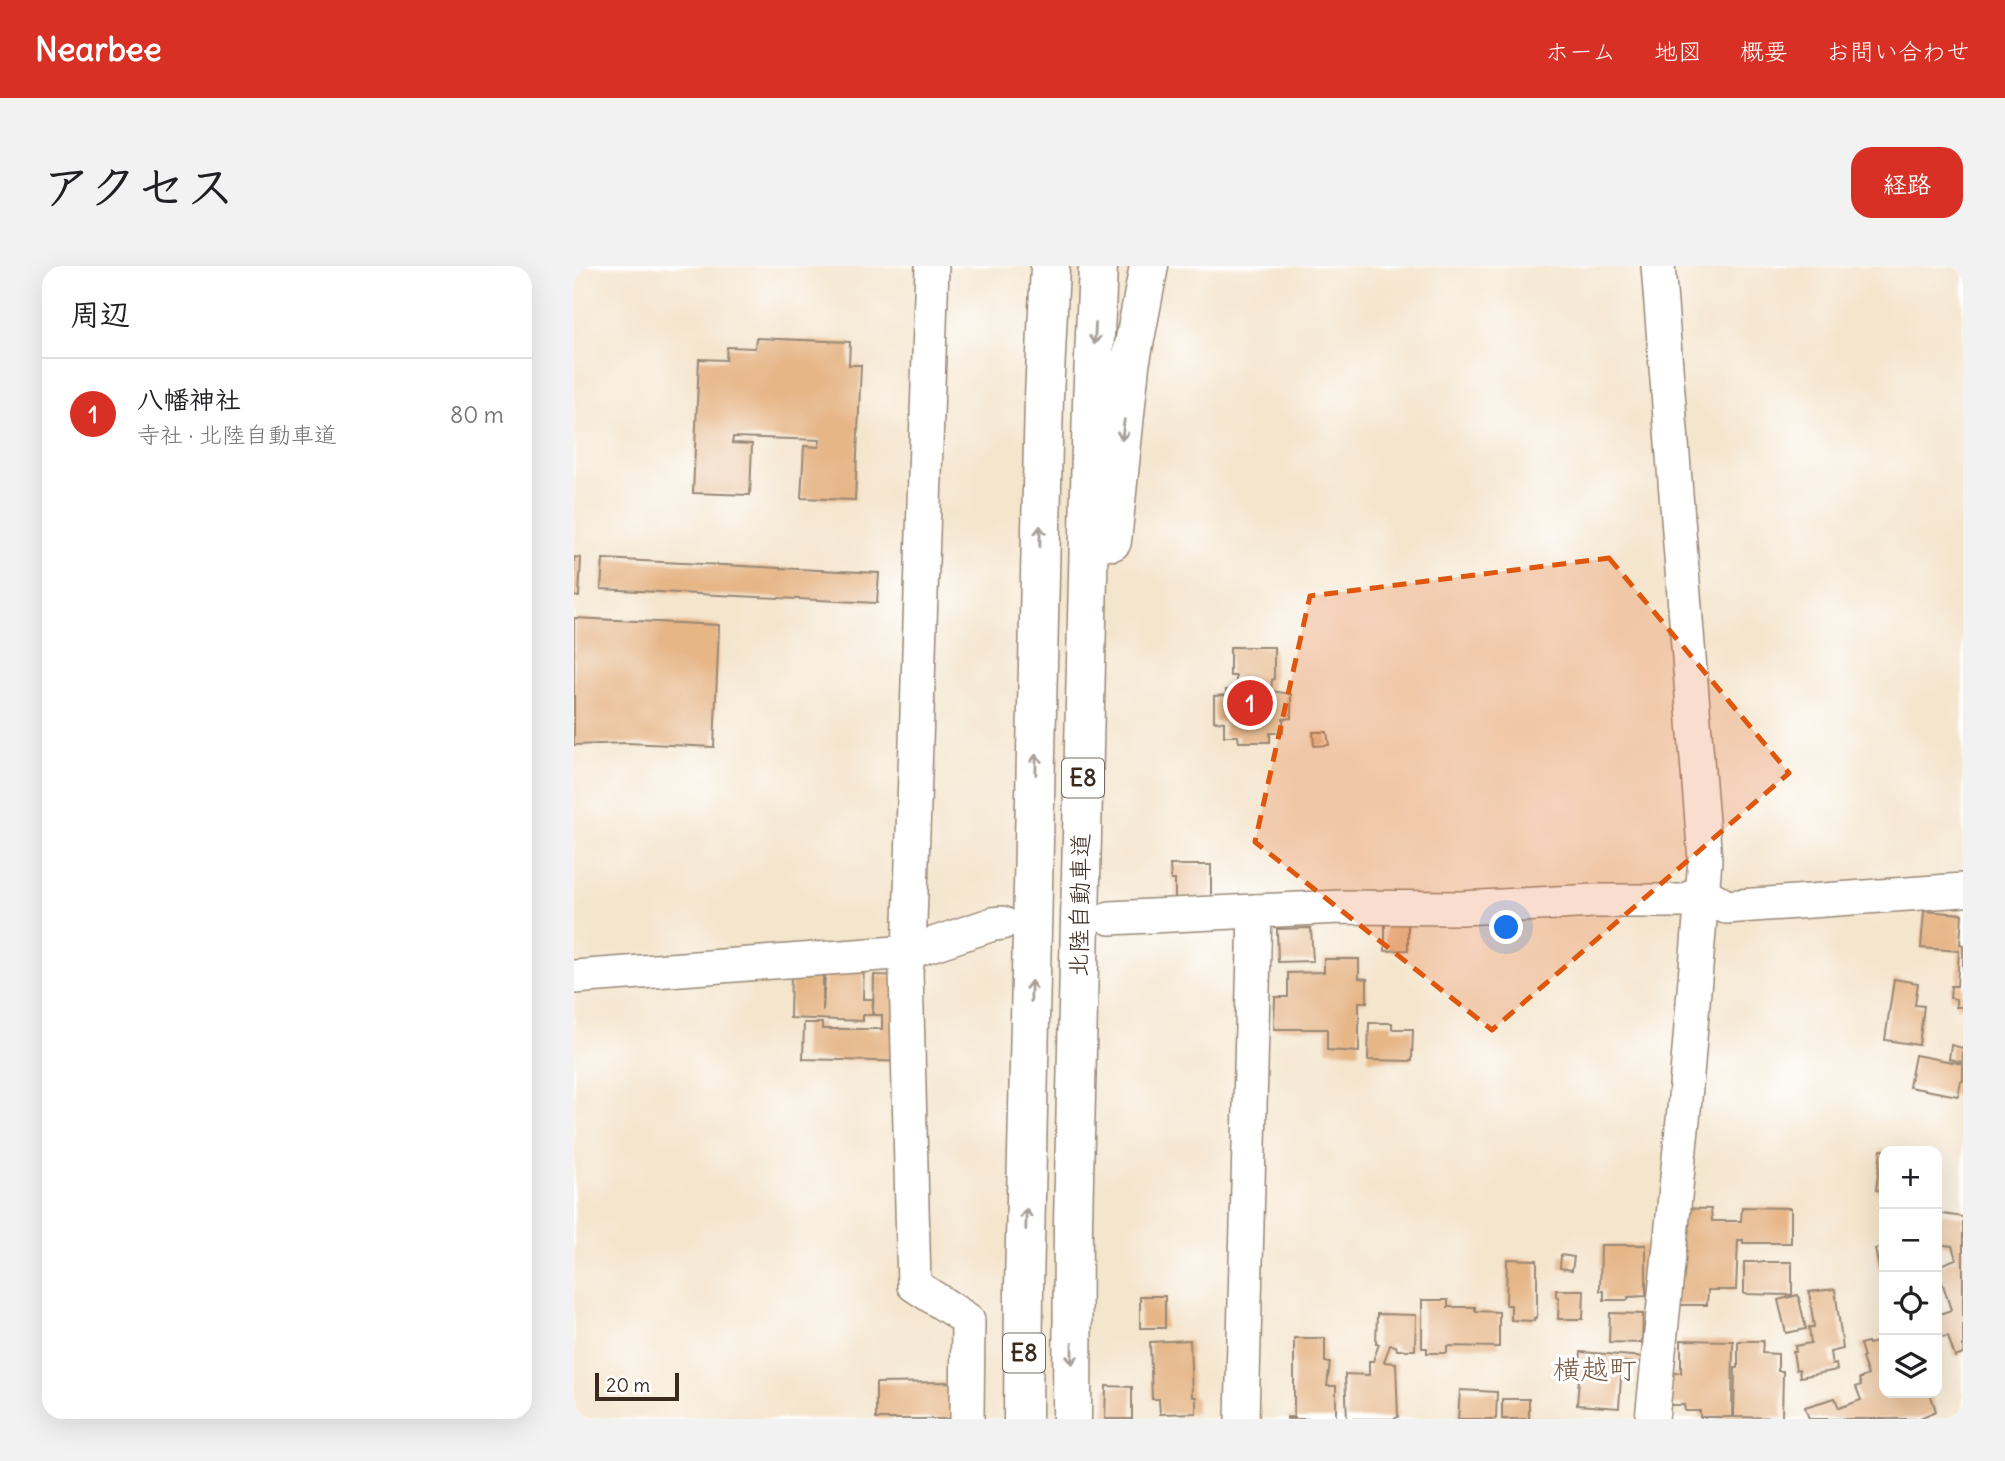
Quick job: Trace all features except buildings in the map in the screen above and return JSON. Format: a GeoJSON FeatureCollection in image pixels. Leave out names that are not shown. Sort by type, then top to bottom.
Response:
{"type":"FeatureCollection","features":[{"type":"Feature","properties":{"kind":"highway"},"geometry":{"type":"LineString","coordinates":[[1042,266],[1044,397]]}},
{"type":"Feature","properties":{"kind":"highway","name":"北陸自動車道"},"geometry":{"type":"LineString","coordinates":[[1023,1419],[1044,397],[1050,266]]}},
{"type":"Feature","properties":{"kind":"highway","name":"北陸自動車道"},"geometry":{"type":"LineString","coordinates":[[1072,1419],[1073,1222],[1092,404],[1098,266]]}},
{"type":"Feature","properties":{"kind":"highway"},"geometry":{"type":"LineString","coordinates":[[1073,1222],[1090,1021],[1109,581],[1130,365],[1149,266]]}},
{"type":"Feature","properties":{"kind":"street"},"geometry":{"type":"LineString","coordinates":[[932,266],[909,952],[906,971],[914,1284],[968,1320],[967,1419]]}},
{"type":"Feature","properties":{"kind":"street"},"geometry":{"type":"LineString","coordinates":[[1652,1419],[1684,1110],[1704,860],[1658,266]]}},
{"type":"Feature","properties":{"kind":"street"},"geometry":{"type":"LineString","coordinates":[[1701,891],[1726,907],[1963,890]]}},
{"type":"Feature","properties":{"kind":"street"},"geometry":{"type":"LineString","coordinates":[[1110,918],[1340,907],[1461,908],[1595,901],[1685,901],[1701,891]]}},
{"type":"Feature","properties":{"kind":"street"},"geometry":{"type":"LineString","coordinates":[[1242,1419],[1255,911]]}},
{"type":"Feature","properties":{"kind":"street"},"geometry":{"type":"LineString","coordinates":[[574,977],[909,952],[1002,923]]}},
{"type":"Feature","properties":{"kind":"highlighted area"},"geometry":{"type":"Polygon","coordinates":[[[1609,558],[1789,773],[1492,1030],[1255,842],[1310,596],[1609,558]]]}},
{"type":"Feature","properties":{"kind":"place","name":"八幡神社"},"geometry":{"type":"Point","coordinates":[1250,703]}},
{"type":"Feature","properties":{"kind":"district","name":"横越町"},"geometry":{"type":"Point","coordinates":[1595,1369]}}]}
